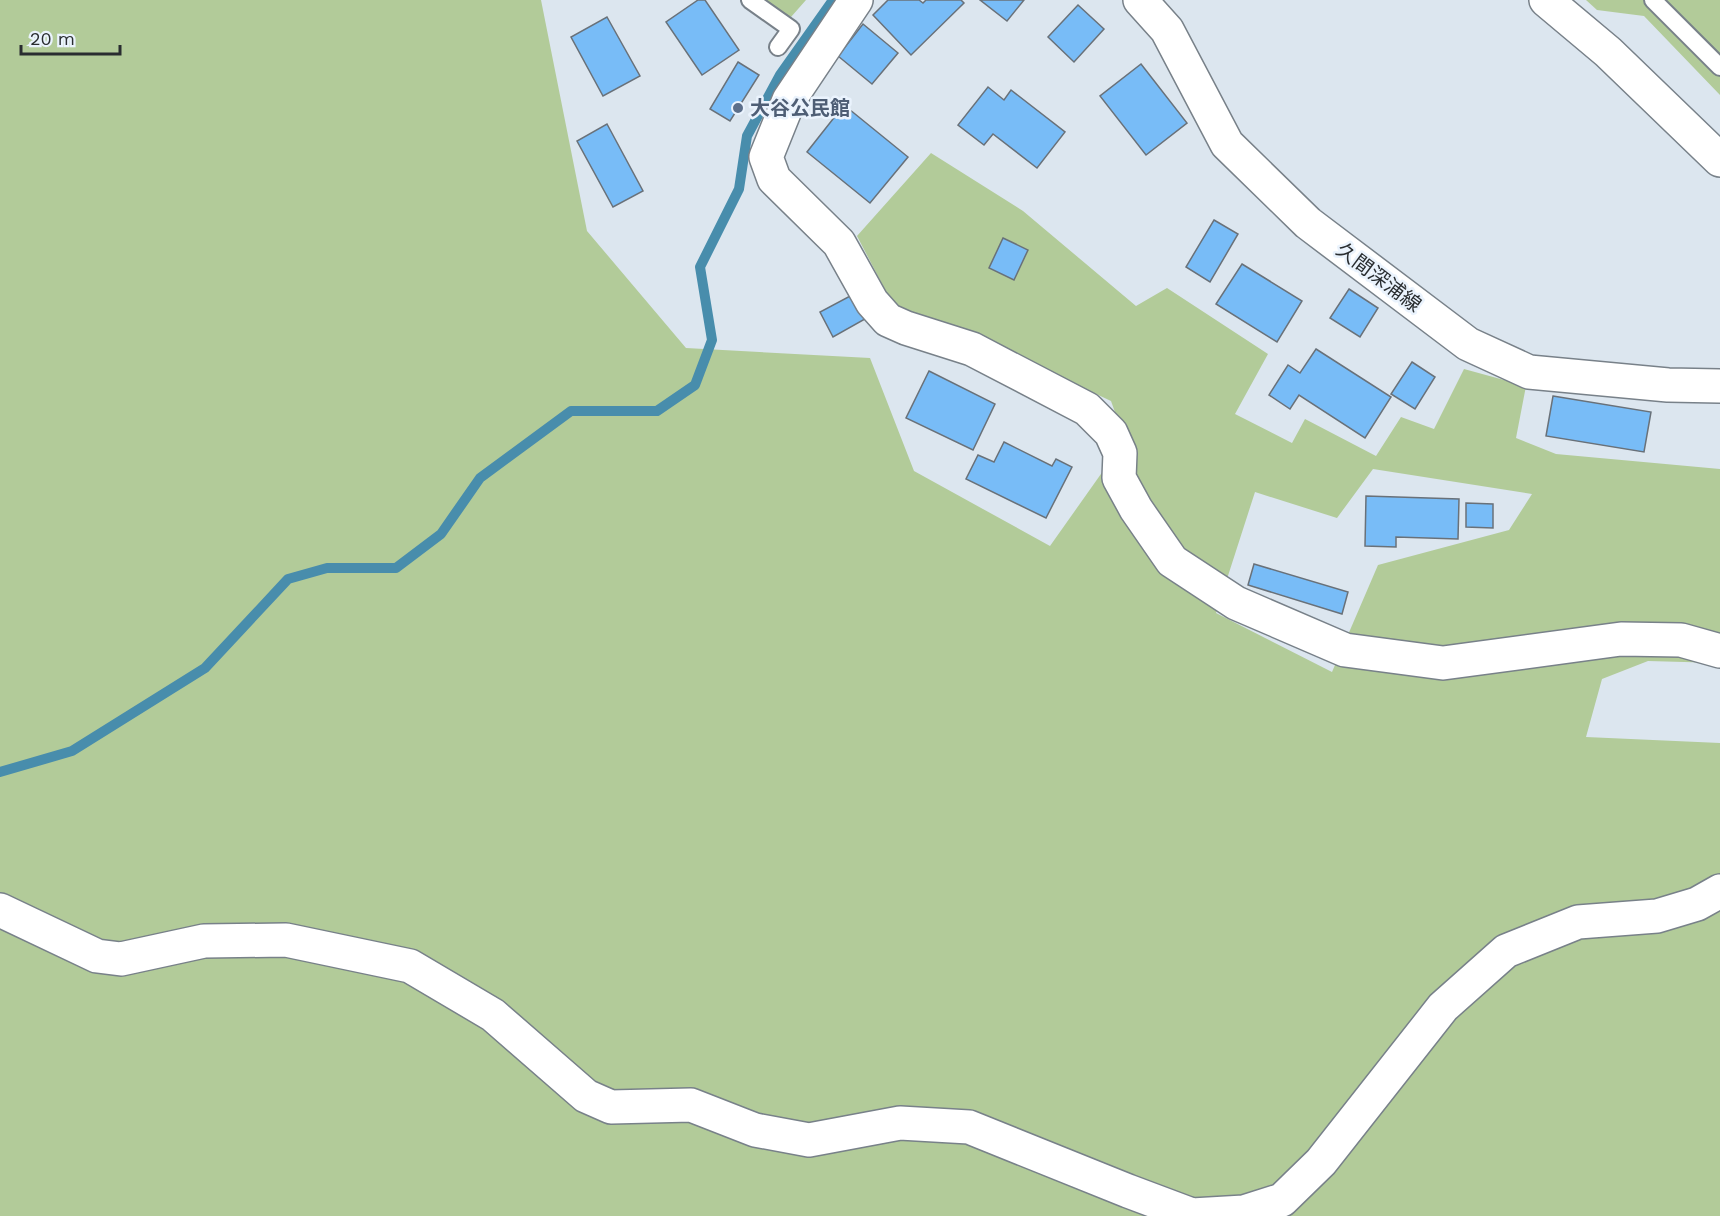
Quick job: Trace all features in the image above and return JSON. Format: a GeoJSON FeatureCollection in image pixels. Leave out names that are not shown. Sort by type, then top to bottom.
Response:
{"type":"FeatureCollection","features":[{"type":"Feature","properties":{"kind":"street"},"geometry":{"type":"LineString","coordinates":[[856,0],[789,100],[766,157],[774,179],[839,243],[873,302],[888,320],[972,349],[1088,409],[1112,433],[1120,453],[1119,478],[1136,509],[1172,561],[1236,603],[1345,651],[1443,663],[1622,639],[1681,640],[1720,651]]}},
{"type":"Feature","properties":{"kind":"street","name":"久間深浦線"},"geometry":{"type":"LineString","coordinates":[[1140,0],[1167,30],[1227,144],[1308,223],[1468,344],[1529,372],[1668,385],[1720,386]]}},
{"type":"Feature","properties":{"kind":"street"},"geometry":{"type":"LineString","coordinates":[[1546,0],[1608,52],[1720,160]]}},
{"type":"Feature","properties":{"kind":"street"},"geometry":{"type":"LineString","coordinates":[[0,910],[97,956],[121,959],[204,941],[286,940],[410,966],[493,1015],[586,1096],[611,1107],[691,1105],[755,1130],[809,1140],[900,1123],[969,1127],[1192,1215],[1244,1212],[1282,1200],[1321,1162],[1443,1007],[1506,951],[1578,922],[1656,916],[1697,904],[1720,891]]}},
{"type":"Feature","properties":{"kind":"lane"},"geometry":{"type":"LineString","coordinates":[[750,0],[791,29],[778,47]]}},
{"type":"Feature","properties":{"kind":"lane"},"geometry":{"type":"LineString","coordinates":[[1653,0],[1720,67]]}},
{"type":"Feature","properties":{"kind":"green space"},"geometry":{"type":"Polygon","coordinates":[[[0,0],[541,0],[587,231],[686,348],[870,358],[914,471],[1050,546],[1125,440],[1111,401],[990,344],[894,307],[857,236],[931,153],[1023,211],[1136,306],[1167,288],[1268,354],[1235,414],[1292,443],[1305,419],[1376,456],[1401,417],[1434,429],[1464,369],[1526,386],[1516,438],[1556,454],[1720,469],[1720,663],[1648,661],[1602,679],[1586,737],[1720,743],[1720,1216],[0,1216],[0,0]],[[1373,469],[1337,518],[1255,492],[1216,613],[1332,672],[1378,565],[1509,530],[1532,494],[1373,469]]]}},
{"type":"Feature","properties":{"kind":"green space"},"geometry":{"type":"Polygon","coordinates":[[[761,0],[806,0],[791,17],[761,0]]]}},
{"type":"Feature","properties":{"kind":"green space"},"geometry":{"type":"Polygon","coordinates":[[[1586,0],[1720,0],[1720,95],[1644,16],[1597,10],[1586,0]]]}},
{"type":"Feature","properties":{"kind":"building"},"geometry":{"type":"Polygon","coordinates":[[[698,0],[705,0],[739,50],[702,75],[666,22],[698,0]]]}},
{"type":"Feature","properties":{"kind":"building"},"geometry":{"type":"Polygon","coordinates":[[[888,0],[919,0],[923,3],[926,0],[961,0],[964,3],[911,55],[873,15],[888,0]]]}},
{"type":"Feature","properties":{"kind":"building"},"geometry":{"type":"Polygon","coordinates":[[[980,0],[1024,0],[1007,21],[980,0]]]}},
{"type":"Feature","properties":{"kind":"building"},"geometry":{"type":"Polygon","coordinates":[[[1078,5],[1104,29],[1074,62],[1048,37],[1078,5]]]}},
{"type":"Feature","properties":{"kind":"building"},"geometry":{"type":"Polygon","coordinates":[[[607,17],[640,76],[603,96],[571,37],[607,17]]]}},
{"type":"Feature","properties":{"kind":"building"},"geometry":{"type":"Polygon","coordinates":[[[863,24],[898,53],[872,84],[838,56],[863,24]]]}},
{"type":"Feature","properties":{"kind":"building"},"geometry":{"type":"Polygon","coordinates":[[[738,62],[759,75],[730,121],[710,109],[738,62]]]}},
{"type":"Feature","properties":{"kind":"building"},"geometry":{"type":"Polygon","coordinates":[[[1141,64],[1187,123],[1146,155],[1100,96],[1141,64]]]}},
{"type":"Feature","properties":{"kind":"building"},"geometry":{"type":"Polygon","coordinates":[[[988,87],[1004,100],[1011,90],[1065,132],[1037,168],[993,134],[984,145],[958,125],[988,87]]]}},
{"type":"Feature","properties":{"kind":"building"},"geometry":{"type":"Polygon","coordinates":[[[844,105],[908,157],[870,203],[807,152],[844,105]]]}},
{"type":"Feature","properties":{"kind":"building"},"geometry":{"type":"Polygon","coordinates":[[[607,124],[643,191],[613,207],[577,141],[607,124]]]}},
{"type":"Feature","properties":{"kind":"building"},"geometry":{"type":"Polygon","coordinates":[[[1214,220],[1238,234],[1210,282],[1186,267],[1214,220]]]}},
{"type":"Feature","properties":{"kind":"building"},"geometry":{"type":"Polygon","coordinates":[[[1003,238],[1028,250],[1014,280],[989,268],[1003,238]]]}},
{"type":"Feature","properties":{"kind":"building"},"geometry":{"type":"Polygon","coordinates":[[[1242,264],[1302,301],[1277,342],[1216,304],[1242,264]]]}},
{"type":"Feature","properties":{"kind":"building"},"geometry":{"type":"Polygon","coordinates":[[[1349,289],[1378,308],[1360,337],[1330,318],[1349,289]]]}},
{"type":"Feature","properties":{"kind":"building"},"geometry":{"type":"Polygon","coordinates":[[[852,295],[865,319],[833,337],[820,312],[852,295]]]}},
{"type":"Feature","properties":{"kind":"building"},"geometry":{"type":"Polygon","coordinates":[[[1316,349],[1391,397],[1365,438],[1299,395],[1290,409],[1269,395],[1288,365],[1300,373],[1316,349]]]}},
{"type":"Feature","properties":{"kind":"building"},"geometry":{"type":"Polygon","coordinates":[[[1412,362],[1435,377],[1415,409],[1391,394],[1412,362]]]}},
{"type":"Feature","properties":{"kind":"building"},"geometry":{"type":"Polygon","coordinates":[[[929,371],[995,404],[973,450],[906,418],[929,371]]]}},
{"type":"Feature","properties":{"kind":"building"},"geometry":{"type":"Polygon","coordinates":[[[1553,396],[1651,412],[1644,452],[1546,436],[1553,396]]]}},
{"type":"Feature","properties":{"kind":"building"},"geometry":{"type":"Polygon","coordinates":[[[1004,442],[1052,466],[1056,459],[1072,467],[1046,518],[966,479],[978,455],[994,462],[1004,442]]]}},
{"type":"Feature","properties":{"kind":"building"},"geometry":{"type":"Polygon","coordinates":[[[1366,496],[1459,499],[1458,539],[1396,537],[1396,547],[1365,546],[1366,496]]]}},
{"type":"Feature","properties":{"kind":"building"},"geometry":{"type":"Polygon","coordinates":[[[1466,503],[1493,504],[1493,528],[1466,527],[1466,503]]]}},
{"type":"Feature","properties":{"kind":"building"},"geometry":{"type":"Polygon","coordinates":[[[1254,564],[1348,592],[1342,614],[1248,585],[1254,564]]]}},
{"type":"Feature","properties":{"kind":"waterway"},"geometry":{"type":"LineString","coordinates":[[0,772],[72,751],[205,668],[288,579],[327,568],[396,568],[441,534],[480,478],[571,411],[657,411],[695,385],[712,340],[700,267],[739,189],[747,136],[780,75],[833,0]]}},
{"type":"Feature","properties":{"kind":"place","name":"大谷公民館"},"geometry":{"type":"Point","coordinates":[738,108]}}]}
